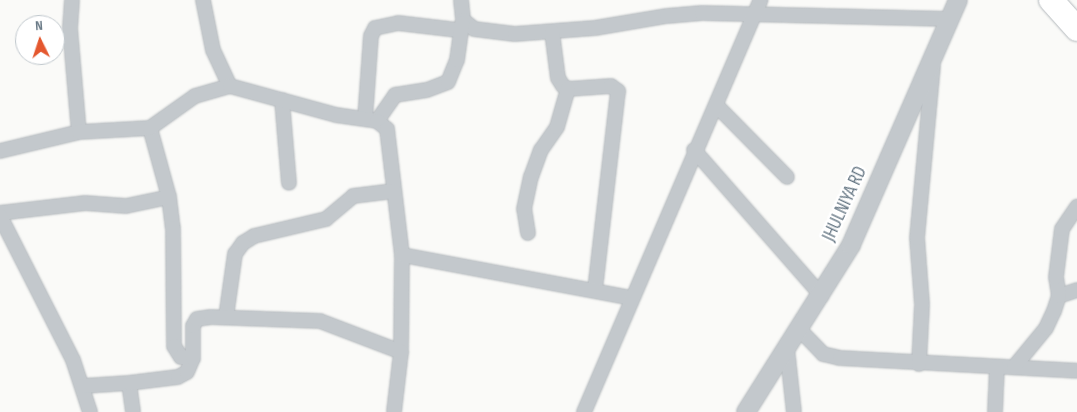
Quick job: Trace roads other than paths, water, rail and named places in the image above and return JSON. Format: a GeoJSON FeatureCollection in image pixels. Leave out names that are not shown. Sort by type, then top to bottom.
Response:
{"type":"FeatureCollection","features":[{"type":"Feature","properties":{"kind":"highway"},"geometry":{"type":"LineString","coordinates":[[1051,0],[1077,29]]}},
{"type":"Feature","properties":{"kind":"street"},"geometry":{"type":"LineString","coordinates":[[72,0],[70,28],[79,132]]}},
{"type":"Feature","properties":{"kind":"street"},"geometry":{"type":"LineString","coordinates":[[203,0],[213,50],[230,86]]}},
{"type":"Feature","properties":{"kind":"street"},"geometry":{"type":"LineString","coordinates":[[371,120],[395,95],[427,90],[448,82],[457,60],[461,25],[461,0]]}},
{"type":"Feature","properties":{"kind":"street"},"geometry":{"type":"LineString","coordinates":[[584,412],[632,298],[662,236],[694,150],[762,0]]}},
{"type":"Feature","properties":{"kind":"street","name":"JHULNIYA RD"},"geometry":{"type":"LineString","coordinates":[[746,412],[822,296],[851,245],[934,60],[958,0]]}},
{"type":"Feature","properties":{"kind":"street"},"geometry":{"type":"LineString","coordinates":[[371,120],[371,36],[375,28],[398,23],[461,25],[498,33],[552,32],[667,16],[950,19]]}},
{"type":"Feature","properties":{"kind":"street"},"geometry":{"type":"LineString","coordinates":[[552,32],[558,78],[568,89]]}},
{"type":"Feature","properties":{"kind":"street"},"geometry":{"type":"LineString","coordinates":[[919,364],[922,304],[917,238],[934,60]]}},
{"type":"Feature","properties":{"kind":"street"},"geometry":{"type":"LineString","coordinates":[[0,151],[79,132],[150,128],[195,96],[230,86],[371,120],[387,129],[402,255],[401,352],[394,412]]}},
{"type":"Feature","properties":{"kind":"street"},"geometry":{"type":"LineString","coordinates":[[568,89],[611,86],[618,91],[595,290]]}},
{"type":"Feature","properties":{"kind":"street"},"geometry":{"type":"LineString","coordinates":[[528,232],[524,209],[530,177],[541,150],[557,127],[568,89]]}},
{"type":"Feature","properties":{"kind":"street"},"geometry":{"type":"LineString","coordinates":[[282,100],[289,183]]}},
{"type":"Feature","properties":{"kind":"street"},"geometry":{"type":"LineString","coordinates":[[716,105],[787,177]]}},
{"type":"Feature","properties":{"kind":"street"},"geometry":{"type":"LineString","coordinates":[[150,128],[169,197],[174,252],[173,340],[181,357],[193,358]]}},
{"type":"Feature","properties":{"kind":"street"},"geometry":{"type":"LineString","coordinates":[[694,150],[822,296]]}},
{"type":"Feature","properties":{"kind":"street"},"geometry":{"type":"LineString","coordinates":[[226,317],[235,254],[243,243],[254,236],[326,219],[353,196],[394,192]]}},
{"type":"Feature","properties":{"kind":"street"},"geometry":{"type":"LineString","coordinates":[[90,412],[83,386],[60,332],[0,215],[85,203],[126,206],[169,197]]}},
{"type":"Feature","properties":{"kind":"street"},"geometry":{"type":"LineString","coordinates":[[1014,367],[1046,328],[1059,296],[1056,276],[1058,247],[1062,229],[1077,207]]}},
{"type":"Feature","properties":{"kind":"street"},"geometry":{"type":"LineString","coordinates":[[402,255],[632,298]]}},
{"type":"Feature","properties":{"kind":"street"},"geometry":{"type":"LineString","coordinates":[[1059,296],[1077,290]]}},
{"type":"Feature","properties":{"kind":"street"},"geometry":{"type":"LineString","coordinates":[[83,386],[129,384],[178,377],[187,372],[193,358],[193,326],[197,319],[226,317],[320,321],[401,352]]}},
{"type":"Feature","properties":{"kind":"street"},"geometry":{"type":"LineString","coordinates":[[799,329],[811,344],[832,356],[919,364],[1077,371]]}},
{"type":"Feature","properties":{"kind":"street"},"geometry":{"type":"LineString","coordinates":[[787,348],[794,412]]}},
{"type":"Feature","properties":{"kind":"street"},"geometry":{"type":"LineString","coordinates":[[996,412],[997,367]]}},
{"type":"Feature","properties":{"kind":"street"},"geometry":{"type":"LineString","coordinates":[[129,384],[133,412]]}}]}
